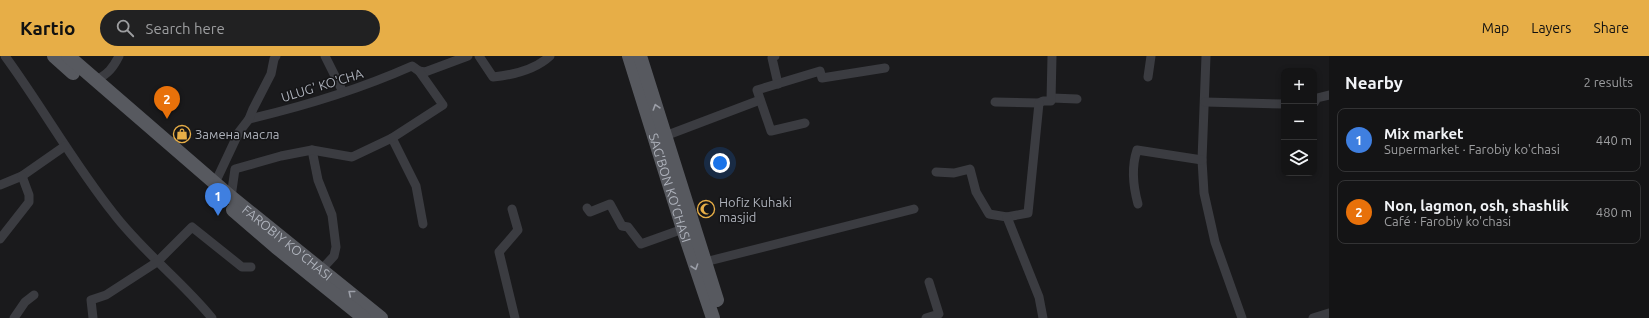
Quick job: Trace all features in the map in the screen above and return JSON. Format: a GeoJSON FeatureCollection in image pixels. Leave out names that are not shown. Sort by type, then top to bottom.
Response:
{"type":"FeatureCollection","features":[{"type":"Feature","properties":{"kind":"main road","name":"FAROBIY KO'CHASI"},"geometry":{"type":"LineString","coordinates":[[54,56],[276,247],[364,318]]}},
{"type":"Feature","properties":{"kind":"main road","name":"FAROBIY KO'CHASI"},"geometry":{"type":"LineString","coordinates":[[68,56],[231,197],[381,318]]}},
{"type":"Feature","properties":{"kind":"main road","name":"SAG’BON KO’CHASI"},"geometry":{"type":"LineString","coordinates":[[629,56],[683,229],[713,318]]}},
{"type":"Feature","properties":{"kind":"main road","name":"SAG’BON KO’CHASI"},"geometry":{"type":"LineString","coordinates":[[640,56],[722,318]]}},
{"type":"Feature","properties":{"kind":"street"},"geometry":{"type":"LineString","coordinates":[[5,56],[65,146],[114,215],[157,262],[212,318]]}},
{"type":"Feature","properties":{"kind":"street"},"geometry":{"type":"LineString","coordinates":[[96,80],[106,75],[114,66],[119,56]]}},
{"type":"Feature","properties":{"kind":"street"},"geometry":{"type":"LineString","coordinates":[[215,183],[271,74],[276,56]]}},
{"type":"Feature","properties":{"kind":"street"},"geometry":{"type":"LineString","coordinates":[[325,56],[343,92]]}},
{"type":"Feature","properties":{"kind":"street","name":"ULUG' KO'CHA"},"geometry":{"type":"LineString","coordinates":[[249,119],[296,108],[382,79],[412,66],[419,71],[425,72],[468,56]]}},
{"type":"Feature","properties":{"kind":"street"},"geometry":{"type":"LineString","coordinates":[[479,56],[493,77],[509,75],[531,68],[550,56]]}},
{"type":"Feature","properties":{"kind":"street"},"geometry":{"type":"LineString","coordinates":[[775,56],[772,58],[778,84]]}},
{"type":"Feature","properties":{"kind":"street"},"geometry":{"type":"LineString","coordinates":[[995,102],[1051,102],[1052,56]]}},
{"type":"Feature","properties":{"kind":"street"},"geometry":{"type":"LineString","coordinates":[[1148,77],[1151,56]]}},
{"type":"Feature","properties":{"kind":"street"},"geometry":{"type":"LineString","coordinates":[[1206,56],[1202,160],[1204,193],[1215,242],[1242,318]]}},
{"type":"Feature","properties":{"kind":"street"},"geometry":{"type":"LineString","coordinates":[[805,123],[771,131],[757,90],[820,71],[822,78],[885,68]]}},
{"type":"Feature","properties":{"kind":"street"},"geometry":{"type":"LineString","coordinates":[[231,197],[235,169],[282,156],[312,150],[352,157],[392,138],[443,105],[419,71]]}},
{"type":"Feature","properties":{"kind":"street"},"geometry":{"type":"LineString","coordinates":[[1317,98],[1329,95]]}},
{"type":"Feature","properties":{"kind":"street"},"geometry":{"type":"LineString","coordinates":[[1052,98],[1077,99]]}},
{"type":"Feature","properties":{"kind":"street"},"geometry":{"type":"LineString","coordinates":[[665,136],[760,100]]}},
{"type":"Feature","properties":{"kind":"street"},"geometry":{"type":"LineString","coordinates":[[1205,102],[1281,104]]}},
{"type":"Feature","properties":{"kind":"street"},"geometry":{"type":"LineString","coordinates":[[936,172],[954,173],[970,169],[976,192],[989,214],[1006,217],[1028,213],[1039,103]]}},
{"type":"Feature","properties":{"kind":"street"},"geometry":{"type":"LineString","coordinates":[[392,138],[416,186],[424,224]]}},
{"type":"Feature","properties":{"kind":"street"},"geometry":{"type":"LineString","coordinates":[[0,185],[22,176],[65,146]]}},
{"type":"Feature","properties":{"kind":"street"},"geometry":{"type":"LineString","coordinates":[[312,150],[318,180],[332,214],[336,247],[334,256],[322,270]]}},
{"type":"Feature","properties":{"kind":"street"},"geometry":{"type":"LineString","coordinates":[[1138,204],[1133,184],[1134,160],[1137,150],[1202,160]]}},
{"type":"Feature","properties":{"kind":"street"},"geometry":{"type":"LineString","coordinates":[[0,239],[29,202],[29,195],[22,176]]}},
{"type":"Feature","properties":{"kind":"street"},"geometry":{"type":"LineString","coordinates":[[587,208],[590,212],[610,204],[622,226],[628,227],[641,244],[683,229]]}},
{"type":"Feature","properties":{"kind":"street"},"geometry":{"type":"LineString","coordinates":[[705,262],[826,230],[865,222],[914,208]]}},
{"type":"Feature","properties":{"kind":"street"},"geometry":{"type":"LineString","coordinates":[[512,209],[518,230],[499,252],[515,318]]}},
{"type":"Feature","properties":{"kind":"street"},"geometry":{"type":"LineString","coordinates":[[1006,217],[1039,297],[1043,318]]}},
{"type":"Feature","properties":{"kind":"street"},"geometry":{"type":"LineString","coordinates":[[94,318],[91,300],[106,295],[157,262],[192,227],[242,268],[251,267]]}},
{"type":"Feature","properties":{"kind":"street"},"geometry":{"type":"LineString","coordinates":[[926,318],[939,314],[929,282]]}},
{"type":"Feature","properties":{"kind":"street"},"geometry":{"type":"LineString","coordinates":[[14,318],[25,302],[34,295]]}},
{"type":"Feature","properties":{"kind":"street"},"geometry":{"type":"LineString","coordinates":[[1313,318],[1329,313]]}},
{"type":"Feature","properties":{"kind":"place","name":"Non, lagmon, osh, shashlik"},"geometry":{"type":"Point","coordinates":[167,119]}},
{"type":"Feature","properties":{"kind":"place","name":"Замена масла"},"geometry":{"type":"Point","coordinates":[182,134]}},
{"type":"Feature","properties":{"kind":"place","name":"Hofiz Kuhaki masjid"},"geometry":{"type":"Point","coordinates":[706,209]}},
{"type":"Feature","properties":{"kind":"place","name":"Mix market"},"geometry":{"type":"Point","coordinates":[218,216]}}]}
